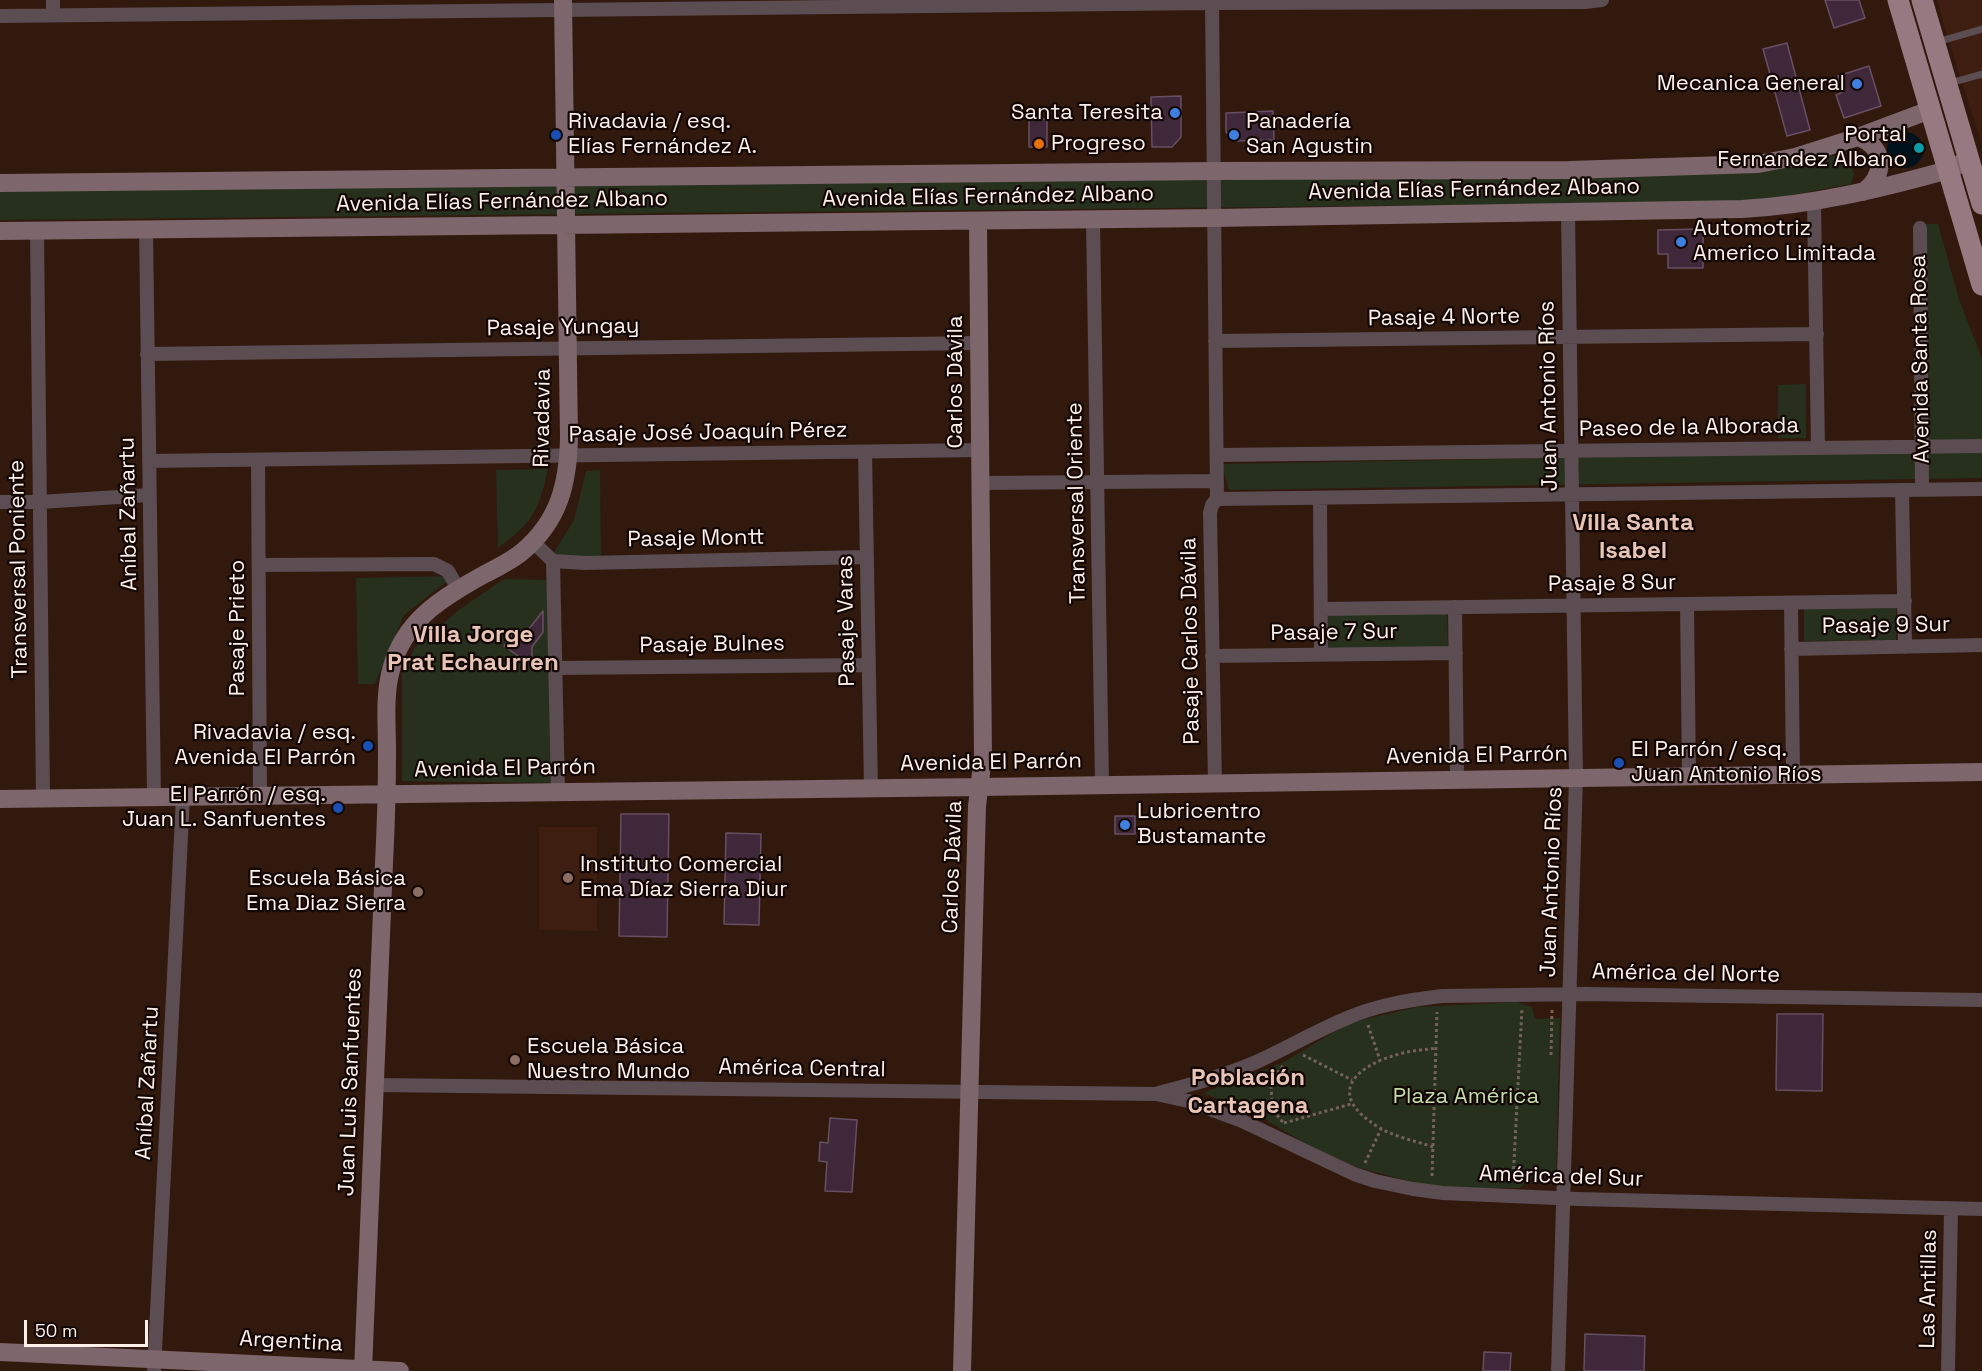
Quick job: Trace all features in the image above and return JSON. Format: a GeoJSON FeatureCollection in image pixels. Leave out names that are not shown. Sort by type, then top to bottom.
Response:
{"type":"FeatureCollection","features":[{"type":"Feature","properties":{"kind":"main road"},"geometry":{"type":"LineString","coordinates":[[1898,0],[1982,285]]}},
{"type":"Feature","properties":{"kind":"main road"},"geometry":{"type":"LineString","coordinates":[[1922,0],[1982,204]]}},
{"type":"Feature","properties":{"kind":"main road","name":"Rivadavia"},"geometry":{"type":"LineString","coordinates":[[387,794],[388,685],[394,659],[406,634],[415,622],[440,600],[508,562],[533,542],[546,526],[556,508],[567,474],[569,455],[563,5]]}},
{"type":"Feature","properties":{"kind":"main road"},"geometry":{"type":"LineString","coordinates":[[1930,110],[1965,148]]}},
{"type":"Feature","properties":{"kind":"main road","name":"Avenida Elías Fernández Albano"},"geometry":{"type":"LineString","coordinates":[[0,183],[1214,171],[1569,170],[1758,164],[1795,157],[1858,137],[1930,110]]}},
{"type":"Feature","properties":{"kind":"main road"},"geometry":{"type":"LineString","coordinates":[[1858,137],[1874,147],[1880,165],[1877,177],[1863,192]]}},
{"type":"Feature","properties":{"kind":"main road","name":"Avenida Elías Fernández Albano"},"geometry":{"type":"LineString","coordinates":[[0,231],[1094,220],[1742,209],[1814,202],[1948,170],[1959,165],[1965,148]]}},
{"type":"Feature","properties":{"kind":"main road","name":"Carlos Dávila"},"geometry":{"type":"LineString","coordinates":[[962,1371],[977,806],[983,757],[978,221]]}},
{"type":"Feature","properties":{"kind":"main road","name":"Avenida El Parrón"},"geometry":{"type":"LineString","coordinates":[[0,799],[980,788],[1982,772]]}},
{"type":"Feature","properties":{"kind":"main road","name":"Juan Luis Sanfuentes"},"geometry":{"type":"LineString","coordinates":[[363,1370],[387,794]]}},
{"type":"Feature","properties":{"kind":"main road","name":"Argentina"},"geometry":{"type":"LineString","coordinates":[[0,1352],[155,1365],[400,1371]]}},
{"type":"Feature","properties":{"kind":"street"},"geometry":{"type":"LineString","coordinates":[[53,0],[53,15]]}},
{"type":"Feature","properties":{"kind":"street"},"geometry":{"type":"LineString","coordinates":[[0,16],[177,7],[1212,1],[1585,2],[1602,0]]}},
{"type":"Feature","properties":{"kind":"street"},"geometry":{"type":"LineString","coordinates":[[1212,1],[1217,499],[1982,489]]}},
{"type":"Feature","properties":{"kind":"street"},"geometry":{"type":"LineString","coordinates":[[1814,202],[1818,448]]}},
{"type":"Feature","properties":{"kind":"street","name":"Juan Antonio Ríos"},"geometry":{"type":"LineString","coordinates":[[1558,1371],[1576,778],[1568,213]]}},
{"type":"Feature","properties":{"kind":"street","name":"Transversal Oriente"},"geometry":{"type":"LineString","coordinates":[[1094,220],[1102,785]]}},
{"type":"Feature","properties":{"kind":"street","name":"Avenida Santa Rosa"},"geometry":{"type":"LineString","coordinates":[[1920,228],[1922,490]]}},
{"type":"Feature","properties":{"kind":"street","name":"Transversal Poniente"},"geometry":{"type":"LineString","coordinates":[[37,230],[42,799]]}},
{"type":"Feature","properties":{"kind":"street","name":"Aníbal Zañartu"},"geometry":{"type":"LineString","coordinates":[[146,230],[154,797]]}},
{"type":"Feature","properties":{"kind":"street","name":"Pasaje 4 Norte"},"geometry":{"type":"LineString","coordinates":[[1215,341],[1817,334]]}},
{"type":"Feature","properties":{"kind":"street","name":"Pasaje Yungay"},"geometry":{"type":"LineString","coordinates":[[147,354],[980,343]]}},
{"type":"Feature","properties":{"kind":"street","name":"Paseo de la Alborada"},"geometry":{"type":"LineString","coordinates":[[1217,455],[1982,446]]}},
{"type":"Feature","properties":{"kind":"street","name":"Pasaje José Joaquín Pérez"},"geometry":{"type":"LineString","coordinates":[[149,461],[980,450]]}},
{"type":"Feature","properties":{"kind":"street","name":"Pasaje Varas"},"geometry":{"type":"LineString","coordinates":[[865,452],[871,789]]}},
{"type":"Feature","properties":{"kind":"street","name":"Pasaje Prieto"},"geometry":{"type":"LineString","coordinates":[[258,460],[260,796]]}},
{"type":"Feature","properties":{"kind":"street"},"geometry":{"type":"LineString","coordinates":[[981,483],[1217,481]]}},
{"type":"Feature","properties":{"kind":"street"},"geometry":{"type":"LineString","coordinates":[[1902,490],[1905,647]]}},
{"type":"Feature","properties":{"kind":"street"},"geometry":{"type":"LineString","coordinates":[[0,502],[40,502],[149,495]]}},
{"type":"Feature","properties":{"kind":"street"},"geometry":{"type":"LineString","coordinates":[[1320,498],[1321,654]]}},
{"type":"Feature","properties":{"kind":"street","name":"Pasaje Carlos Dávila"},"geometry":{"type":"LineString","coordinates":[[1215,784],[1210,513],[1217,499]]}},
{"type":"Feature","properties":{"kind":"street"},"geometry":{"type":"LineString","coordinates":[[533,542],[553,561],[558,792]]}},
{"type":"Feature","properties":{"kind":"street","name":"Pasaje Montt"},"geometry":{"type":"LineString","coordinates":[[553,561],[585,563],[867,557]]}},
{"type":"Feature","properties":{"kind":"street"},"geometry":{"type":"LineString","coordinates":[[258,566],[434,564],[445,567],[458,589]]}},
{"type":"Feature","properties":{"kind":"street","name":"Pasaje 8 Sur"},"geometry":{"type":"LineString","coordinates":[[1321,609],[1905,601]]}},
{"type":"Feature","properties":{"kind":"street"},"geometry":{"type":"LineString","coordinates":[[1791,603],[1793,775]]}},
{"type":"Feature","properties":{"kind":"street"},"geometry":{"type":"LineString","coordinates":[[1687,604],[1689,777]]}},
{"type":"Feature","properties":{"kind":"street"},"geometry":{"type":"LineString","coordinates":[[1455,608],[1457,780]]}},
{"type":"Feature","properties":{"kind":"street","name":"Pasaje 9 Sur"},"geometry":{"type":"LineString","coordinates":[[1791,649],[1982,645]]}},
{"type":"Feature","properties":{"kind":"street","name":"Pasaje 7 Sur"},"geometry":{"type":"LineString","coordinates":[[1212,656],[1456,653]]}},
{"type":"Feature","properties":{"kind":"street","name":"Pasaje Bulnes"},"geometry":{"type":"LineString","coordinates":[[556,668],[869,665]]}},
{"type":"Feature","properties":{"kind":"street","name":"Aníbal Zañartu"},"geometry":{"type":"LineString","coordinates":[[155,1365],[183,797]]}},
{"type":"Feature","properties":{"kind":"street","name":"América del Norte"},"geometry":{"type":"LineString","coordinates":[[1156,1094],[1252,1064],[1346,1018],[1395,1003],[1442,996],[1525,1002],[1570,994],[1982,1000]]}},
{"type":"Feature","properties":{"kind":"street","name":"América Central"},"geometry":{"type":"LineString","coordinates":[[375,1085],[1156,1094]]}},
{"type":"Feature","properties":{"kind":"street","name":"América del Sur"},"geometry":{"type":"LineString","coordinates":[[1156,1094],[1188,1101],[1242,1120],[1334,1166],[1376,1181],[1443,1193],[1564,1199],[1982,1209]]}},
{"type":"Feature","properties":{"kind":"street","name":"Las Antillas"},"geometry":{"type":"LineString","coordinates":[[1948,1371],[1952,1209]]}},
{"type":"Feature","properties":{"kind":"lane"},"geometry":{"type":"LineString","coordinates":[[1934,43],[1982,29]]}},
{"type":"Feature","properties":{"kind":"lane"},"geometry":{"type":"LineString","coordinates":[[1946,84],[1982,74]]}},
{"type":"Feature","properties":{"kind":"path"},"geometry":{"type":"LineString","coordinates":[[1512,1008],[1525,1002],[1513,1183]]}},
{"type":"Feature","properties":{"kind":"path"},"geometry":{"type":"LineString","coordinates":[[1432,1181],[1437,1009]]}},
{"type":"Feature","properties":{"kind":"path"},"geometry":{"type":"LineString","coordinates":[[1367,1022],[1380,1060]]}},
{"type":"Feature","properties":{"kind":"path"},"geometry":{"type":"LineString","coordinates":[[1433,1147],[1381,1129],[1351,1104],[1349,1091],[1352,1080],[1380,1060],[1405,1052],[1436,1048]]}},
{"type":"Feature","properties":{"kind":"path"},"geometry":{"type":"LineString","coordinates":[[1311,1049],[1302,1054],[1352,1080]]}},
{"type":"Feature","properties":{"kind":"path"},"geometry":{"type":"LineString","coordinates":[[1285,1065],[1271,1081],[1271,1099],[1278,1119],[1292,1130]]}},
{"type":"Feature","properties":{"kind":"path"},"geometry":{"type":"LineString","coordinates":[[1284,1124],[1351,1104]]}},
{"type":"Feature","properties":{"kind":"path"},"geometry":{"type":"LineString","coordinates":[[1364,1166],[1381,1129]]}},
{"type":"Feature","properties":{"kind":"shaded area"},"geometry":{"type":"Polygon","coordinates":[[[1937,0],[1982,0],[1982,144],[1946,33],[1937,0]]]}},
{"type":"Feature","properties":{"kind":"shaded area","name":"Instituto Comercial Ema Díaz Sierra Diur"},"geometry":{"type":"Polygon","coordinates":[[[539,827],[597,827],[597,931],[539,930],[539,827]]]}},
{"type":"Feature","properties":{"kind":"green space"},"geometry":{"type":"Polygon","coordinates":[[[1845,153],[1854,174],[1851,184],[1754,202],[0,220],[0,191],[1752,173],[1845,153]]]}},
{"type":"Feature","properties":{"kind":"green space"},"geometry":{"type":"Polygon","coordinates":[[[1917,224],[1938,224],[1959,299],[1982,359],[1982,478],[1229,490],[1222,464],[1897,452],[1917,454],[1917,224]]]}},
{"type":"Feature","properties":{"kind":"green space"},"geometry":{"type":"Polygon","coordinates":[[[1806,384],[1806,438],[1778,438],[1778,385],[1806,384]]]}},
{"type":"Feature","properties":{"kind":"green space"},"geometry":{"type":"Polygon","coordinates":[[[548,469],[533,515],[519,531],[498,548],[496,470],[548,469]]]}},
{"type":"Feature","properties":{"kind":"green space"},"geometry":{"type":"Polygon","coordinates":[[[600,470],[601,557],[551,557],[574,520],[586,471],[600,470]]]}},
{"type":"Feature","properties":{"kind":"green space"},"geometry":{"type":"Polygon","coordinates":[[[454,576],[404,615],[375,684],[358,684],[356,578],[454,576]]]}},
{"type":"Feature","properties":{"kind":"green space"},"geometry":{"type":"Polygon","coordinates":[[[504,579],[549,580],[553,783],[402,781],[402,674],[415,647],[460,609],[504,579]]]}},
{"type":"Feature","properties":{"kind":"green space"},"geometry":{"type":"Polygon","coordinates":[[[1896,608],[1896,640],[1804,641],[1804,609],[1896,608]]]}},
{"type":"Feature","properties":{"kind":"green space"},"geometry":{"type":"Polygon","coordinates":[[[1447,612],[1448,647],[1328,649],[1328,613],[1447,612]]]}},
{"type":"Feature","properties":{"kind":"green space","name":"Plaza América"},"geometry":{"type":"Polygon","coordinates":[[[1517,1002],[1532,1007],[1535,1019],[1560,1018],[1556,1173],[1537,1174],[1520,1188],[1435,1188],[1353,1166],[1304,1143],[1258,1115],[1203,1093],[1282,1063],[1349,1023],[1417,1007],[1517,1002]]]}},
{"type":"Feature","properties":{"kind":"water"},"geometry":{"type":"Polygon","coordinates":[[[1905,132],[1917,138],[1923,150],[1917,162],[1905,168],[1893,162],[1887,150],[1893,138],[1905,132]]]}},
{"type":"Feature","properties":{"kind":"building"},"geometry":{"type":"Polygon","coordinates":[[[1825,0],[1859,0],[1865,18],[1834,28],[1825,0]]]}},
{"type":"Feature","properties":{"kind":"building"},"geometry":{"type":"Polygon","coordinates":[[[1787,43],[1810,130],[1787,136],[1763,49],[1787,43]]]}},
{"type":"Feature","properties":{"kind":"building","name":"Mecanica General"},"geometry":{"type":"Polygon","coordinates":[[[1869,66],[1881,106],[1844,118],[1836,95],[1843,92],[1838,76],[1869,66]]]}},
{"type":"Feature","properties":{"kind":"building"},"geometry":{"type":"Polygon","coordinates":[[[1181,96],[1181,137],[1172,147],[1152,147],[1151,97],[1181,96]]]}},
{"type":"Feature","properties":{"kind":"building"},"geometry":{"type":"Polygon","coordinates":[[[1273,111],[1274,140],[1234,141],[1226,132],[1226,113],[1273,111]]]}},
{"type":"Feature","properties":{"kind":"building"},"geometry":{"type":"Polygon","coordinates":[[[1029,119],[1047,119],[1047,147],[1029,147],[1029,119]]]}},
{"type":"Feature","properties":{"kind":"building","name":"Automotriz Americo Limitada"},"geometry":{"type":"Polygon","coordinates":[[[1703,229],[1703,268],[1668,268],[1668,254],[1658,254],[1658,230],[1703,229]]]}},
{"type":"Feature","properties":{"kind":"building"},"geometry":{"type":"Polygon","coordinates":[[[543,611],[543,632],[532,647],[532,658],[521,658],[504,646],[517,628],[525,634],[543,611]]]}},
{"type":"Feature","properties":{"kind":"building"},"geometry":{"type":"Polygon","coordinates":[[[621,814],[669,814],[667,937],[619,936],[621,814]]]}},
{"type":"Feature","properties":{"kind":"building","name":"Lubricentro Bustamante"},"geometry":{"type":"Polygon","coordinates":[[[1115,816],[1135,816],[1135,834],[1115,834],[1115,816]]]}},
{"type":"Feature","properties":{"kind":"building"},"geometry":{"type":"Polygon","coordinates":[[[726,833],[761,834],[759,925],[724,924],[726,833]]]}},
{"type":"Feature","properties":{"kind":"building"},"geometry":{"type":"Polygon","coordinates":[[[1777,1014],[1823,1014],[1822,1091],[1776,1090],[1777,1014]]]}},
{"type":"Feature","properties":{"kind":"building"},"geometry":{"type":"Polygon","coordinates":[[[830,1118],[857,1120],[852,1192],[825,1191],[827,1162],[819,1161],[820,1142],[828,1143],[830,1118]]]}},
{"type":"Feature","properties":{"kind":"building"},"geometry":{"type":"Polygon","coordinates":[[[1585,1334],[1645,1336],[1644,1371],[1584,1371],[1585,1334]]]}},
{"type":"Feature","properties":{"kind":"building"},"geometry":{"type":"Polygon","coordinates":[[[1484,1352],[1511,1353],[1510,1371],[1483,1371],[1484,1352]]]}},
{"type":"Feature","properties":{"kind":"place","name":"Mecanica General"},"geometry":{"type":"Point","coordinates":[1857,84]}},
{"type":"Feature","properties":{"kind":"place","name":"Santa Teresita"},"geometry":{"type":"Point","coordinates":[1175,113]}},
{"type":"Feature","properties":{"kind":"place","name":"Rivadavia / esq. Elías Fernández A."},"geometry":{"type":"Point","coordinates":[556,135]}},
{"type":"Feature","properties":{"kind":"place","name":"Panadería San Agustin"},"geometry":{"type":"Point","coordinates":[1234,135]}},
{"type":"Feature","properties":{"kind":"place","name":"Progreso"},"geometry":{"type":"Point","coordinates":[1039,144]}},
{"type":"Feature","properties":{"kind":"place","name":"Portal Fernandez Albano"},"geometry":{"type":"Point","coordinates":[1919,148]}},
{"type":"Feature","properties":{"kind":"place","name":"Automotriz Americo Limitada"},"geometry":{"type":"Point","coordinates":[1681,242]}},
{"type":"Feature","properties":{"kind":"place","name":"Rivadavia / esq. Avenida El Parrón"},"geometry":{"type":"Point","coordinates":[368,746]}},
{"type":"Feature","properties":{"kind":"place","name":"El Parrón / esq. Juan Antonio Ríos"},"geometry":{"type":"Point","coordinates":[1619,763]}},
{"type":"Feature","properties":{"kind":"place","name":"El Parrón / esq. Juan L. Sanfuentes"},"geometry":{"type":"Point","coordinates":[338,808]}},
{"type":"Feature","properties":{"kind":"place","name":"Lubricentro Bustamante"},"geometry":{"type":"Point","coordinates":[1125,825]}},
{"type":"Feature","properties":{"kind":"place","name":"Instituto Comercial Ema Díaz Sierra Diur"},"geometry":{"type":"Point","coordinates":[568,878]}},
{"type":"Feature","properties":{"kind":"place","name":"Escuela Básica Ema Diaz Sierra"},"geometry":{"type":"Point","coordinates":[418,892]}},
{"type":"Feature","properties":{"kind":"place","name":"Escuela Básica Nuestro Mundo"},"geometry":{"type":"Point","coordinates":[515,1060]}},
{"type":"Feature","properties":{"kind":"district","name":"Villa Santa Isabel"},"geometry":{"type":"Point","coordinates":[1633,537]}},
{"type":"Feature","properties":{"kind":"district","name":"Villa Jorge Prat Echaurren"},"geometry":{"type":"Point","coordinates":[473,649]}},
{"type":"Feature","properties":{"kind":"district","name":"Población Cartagena"},"geometry":{"type":"Point","coordinates":[1248,1092]}}]}
